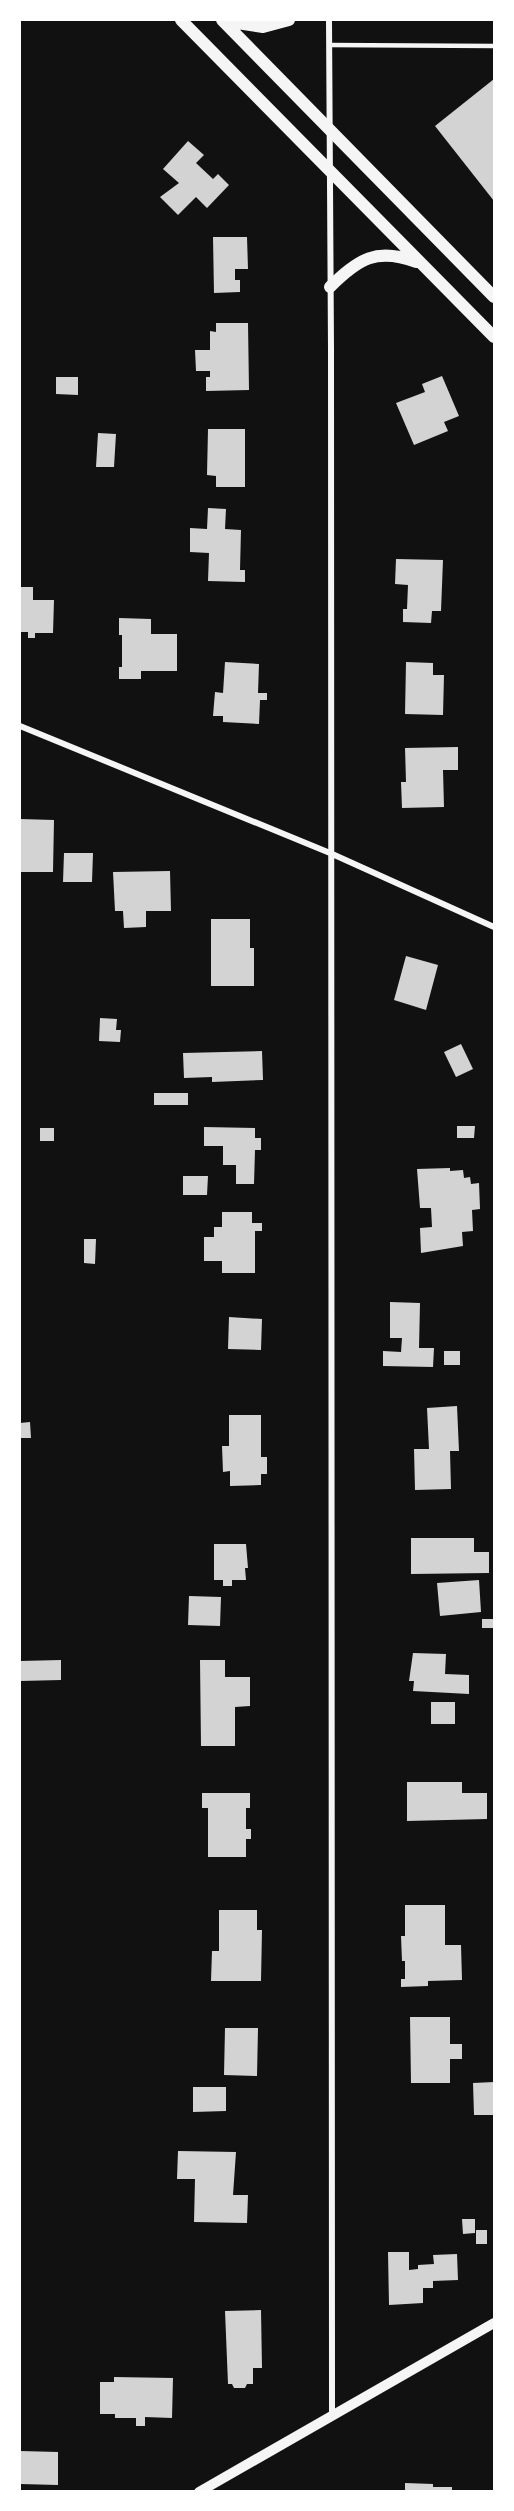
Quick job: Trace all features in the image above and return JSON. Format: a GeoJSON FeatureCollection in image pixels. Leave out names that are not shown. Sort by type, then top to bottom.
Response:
{"type":"FeatureCollection","features":[{"type":"Feature","properties":{"kind":"main road"},"geometry":{"type":"LineString","coordinates":[[181,20],[495,337]]}},
{"type":"Feature","properties":{"kind":"main road"},"geometry":{"type":"LineString","coordinates":[[223,20],[263,27],[289,20]]}},
{"type":"Feature","properties":{"kind":"main road"},"geometry":{"type":"LineString","coordinates":[[223,20],[495,297]]}},
{"type":"Feature","properties":{"kind":"main road"},"geometry":{"type":"LineString","coordinates":[[330,287],[355,264],[379,255],[403,257],[422,264]]}},
{"type":"Feature","properties":{"kind":"street"},"geometry":{"type":"LineString","coordinates":[[328,20],[332,2416]]}},
{"type":"Feature","properties":{"kind":"street"},"geometry":{"type":"LineString","coordinates":[[20,726],[330,853],[495,927]]}},
{"type":"Feature","properties":{"kind":"street"},"geometry":{"type":"LineString","coordinates":[[199,2492],[495,2323]]}},
{"type":"Feature","properties":{"kind":"lane"},"geometry":{"type":"LineString","coordinates":[[329,45],[495,46]]}},
{"type":"Feature","properties":{"kind":"building"},"geometry":{"type":"Polygon","coordinates":[[[494,79],[494,201],[435,126],[494,79]]]}},
{"type":"Feature","properties":{"kind":"building"},"geometry":{"type":"Polygon","coordinates":[[[188,141],[204,155],[196,163],[213,179],[218,174],[229,185],[207,208],[196,197],[178,215],[160,197],[179,183],[163,169],[188,141]]]}},
{"type":"Feature","properties":{"kind":"building"},"geometry":{"type":"Polygon","coordinates":[[[213,237],[247,237],[248,269],[235,269],[235,280],[240,280],[240,292],[214,293],[213,237]]]}},
{"type":"Feature","properties":{"kind":"building"},"geometry":{"type":"Polygon","coordinates":[[[216,323],[248,323],[249,390],[206,391],[206,377],[210,377],[210,371],[196,371],[195,350],[210,350],[210,331],[216,332],[216,323]]]}},
{"type":"Feature","properties":{"kind":"building"},"geometry":{"type":"Polygon","coordinates":[[[442,376],[459,416],[444,422],[448,431],[414,445],[396,403],[425,392],[422,384],[442,376]]]}},
{"type":"Feature","properties":{"kind":"building"},"geometry":{"type":"Polygon","coordinates":[[[56,377],[78,377],[78,395],[56,394],[56,377]]]}},
{"type":"Feature","properties":{"kind":"building"},"geometry":{"type":"Polygon","coordinates":[[[208,429],[245,429],[245,487],[216,487],[216,476],[207,475],[208,429]]]}},
{"type":"Feature","properties":{"kind":"building"},"geometry":{"type":"Polygon","coordinates":[[[98,433],[116,434],[114,467],[96,467],[98,433]]]}},
{"type":"Feature","properties":{"kind":"building"},"geometry":{"type":"Polygon","coordinates":[[[208,508],[226,509],[225,529],[241,530],[240,570],[245,570],[245,582],[208,581],[209,553],[190,552],[190,528],[207,529],[208,508]]]}},
{"type":"Feature","properties":{"kind":"building"},"geometry":{"type":"Polygon","coordinates":[[[396,559],[443,560],[441,611],[432,611],[431,623],[403,622],[403,609],[407,609],[408,585],[395,584],[396,559]]]}},
{"type":"Feature","properties":{"kind":"building"},"geometry":{"type":"Polygon","coordinates":[[[20,587],[33,587],[33,600],[54,600],[53,633],[35,633],[35,638],[28,638],[28,632],[20,632],[20,587]]]}},
{"type":"Feature","properties":{"kind":"building"},"geometry":{"type":"Polygon","coordinates":[[[119,618],[151,619],[151,634],[177,634],[177,671],[141,671],[141,679],[119,679],[119,667],[122,667],[122,635],[119,635],[119,618]]]}},
{"type":"Feature","properties":{"kind":"building"},"geometry":{"type":"Polygon","coordinates":[[[225,662],[259,664],[258,693],[267,693],[267,700],[260,700],[259,724],[223,722],[223,716],[213,716],[215,692],[223,693],[225,662]]]}},
{"type":"Feature","properties":{"kind":"building"},"geometry":{"type":"Polygon","coordinates":[[[406,662],[433,663],[433,675],[444,675],[443,715],[405,714],[406,662]]]}},
{"type":"Feature","properties":{"kind":"building"},"geometry":{"type":"Polygon","coordinates":[[[458,747],[458,770],[443,770],[444,807],[402,808],[401,782],[406,782],[405,748],[458,747]]]}},
{"type":"Feature","properties":{"kind":"building"},"geometry":{"type":"Polygon","coordinates":[[[20,819],[54,820],[53,872],[20,872],[20,819]]]}},
{"type":"Feature","properties":{"kind":"building"},"geometry":{"type":"Polygon","coordinates":[[[64,853],[93,853],[92,882],[63,882],[64,853]]]}},
{"type":"Feature","properties":{"kind":"building"},"geometry":{"type":"Polygon","coordinates":[[[170,871],[171,911],[146,911],[146,927],[124,928],[123,911],[115,911],[113,872],[170,871]]]}},
{"type":"Feature","properties":{"kind":"building"},"geometry":{"type":"Polygon","coordinates":[[[211,919],[250,919],[250,948],[254,948],[254,986],[211,986],[211,919]]]}},
{"type":"Feature","properties":{"kind":"building"},"geometry":{"type":"Polygon","coordinates":[[[406,956],[438,965],[426,1010],[394,1000],[406,956]]]}},
{"type":"Feature","properties":{"kind":"building"},"geometry":{"type":"Polygon","coordinates":[[[100,1018],[117,1019],[116,1030],[121,1030],[120,1042],[99,1041],[100,1018]]]}},
{"type":"Feature","properties":{"kind":"building"},"geometry":{"type":"Polygon","coordinates":[[[461,1044],[473,1069],[456,1077],[444,1052],[461,1044]]]}},
{"type":"Feature","properties":{"kind":"building"},"geometry":{"type":"Polygon","coordinates":[[[262,1051],[263,1080],[212,1082],[212,1077],[184,1078],[183,1053],[262,1051]]]}},
{"type":"Feature","properties":{"kind":"building"},"geometry":{"type":"Polygon","coordinates":[[[154,1093],[188,1093],[188,1105],[154,1105],[154,1093]]]}},
{"type":"Feature","properties":{"kind":"building"},"geometry":{"type":"Polygon","coordinates":[[[457,1126],[475,1126],[474,1138],[457,1138],[457,1126]]]}},
{"type":"Feature","properties":{"kind":"building"},"geometry":{"type":"Polygon","coordinates":[[[204,1127],[255,1128],[255,1138],[261,1138],[261,1150],[255,1150],[254,1184],[236,1184],[236,1165],[223,1165],[223,1146],[204,1146],[204,1127]]]}},
{"type":"Feature","properties":{"kind":"building"},"geometry":{"type":"Polygon","coordinates":[[[40,1128],[54,1128],[54,1141],[40,1141],[40,1128]]]}},
{"type":"Feature","properties":{"kind":"building"},"geometry":{"type":"Polygon","coordinates":[[[450,1168],[450,1171],[463,1170],[464,1178],[470,1177],[471,1184],[479,1183],[480,1209],[472,1210],[473,1231],[462,1232],[463,1246],[421,1253],[420,1228],[432,1227],[431,1208],[420,1208],[417,1169],[450,1168]]]}},
{"type":"Feature","properties":{"kind":"building"},"geometry":{"type":"Polygon","coordinates":[[[183,1176],[208,1176],[207,1195],[183,1195],[183,1176]]]}},
{"type":"Feature","properties":{"kind":"building"},"geometry":{"type":"Polygon","coordinates":[[[222,1212],[252,1212],[252,1223],[262,1223],[262,1231],[255,1231],[255,1273],[222,1273],[222,1261],[204,1261],[204,1237],[214,1237],[214,1227],[222,1227],[222,1212]]]}},
{"type":"Feature","properties":{"kind":"building"},"geometry":{"type":"Polygon","coordinates":[[[84,1239],[96,1239],[95,1264],[84,1263],[84,1239]]]}},
{"type":"Feature","properties":{"kind":"building"},"geometry":{"type":"Polygon","coordinates":[[[390,1302],[420,1303],[419,1348],[434,1348],[433,1367],[383,1366],[383,1351],[401,1352],[402,1338],[390,1338],[390,1302]]]}},
{"type":"Feature","properties":{"kind":"building"},"geometry":{"type":"Polygon","coordinates":[[[229,1317],[262,1319],[261,1350],[228,1349],[229,1317]]]}},
{"type":"Feature","properties":{"kind":"building"},"geometry":{"type":"Polygon","coordinates":[[[444,1351],[460,1351],[460,1365],[444,1365],[444,1351]]]}},
{"type":"Feature","properties":{"kind":"building"},"geometry":{"type":"Polygon","coordinates":[[[457,1406],[459,1451],[450,1451],[451,1489],[415,1490],[414,1449],[429,1449],[427,1408],[457,1406]]]}},
{"type":"Feature","properties":{"kind":"building"},"geometry":{"type":"Polygon","coordinates":[[[229,1415],[261,1415],[261,1457],[267,1457],[267,1474],[261,1474],[261,1485],[230,1486],[230,1471],[223,1472],[222,1446],[229,1446],[229,1415]]]}},
{"type":"Feature","properties":{"kind":"building"},"geometry":{"type":"Polygon","coordinates":[[[30,1422],[31,1438],[20,1438],[20,1423],[30,1422]]]}},
{"type":"Feature","properties":{"kind":"building"},"geometry":{"type":"Polygon","coordinates":[[[411,1538],[474,1538],[474,1552],[489,1552],[489,1573],[411,1574],[411,1538]]]}},
{"type":"Feature","properties":{"kind":"building"},"geometry":{"type":"Polygon","coordinates":[[[214,1544],[246,1544],[248,1568],[245,1568],[246,1580],[232,1580],[232,1586],[223,1586],[223,1580],[214,1580],[214,1544]]]}},
{"type":"Feature","properties":{"kind":"building"},"geometry":{"type":"Polygon","coordinates":[[[479,1580],[481,1612],[440,1616],[437,1583],[479,1580]]]}},
{"type":"Feature","properties":{"kind":"building"},"geometry":{"type":"Polygon","coordinates":[[[189,1596],[221,1597],[220,1626],[188,1625],[189,1596]]]}},
{"type":"Feature","properties":{"kind":"building"},"geometry":{"type":"Polygon","coordinates":[[[482,1619],[494,1619],[494,1628],[482,1628],[482,1619]]]}},
{"type":"Feature","properties":{"kind":"building"},"geometry":{"type":"Polygon","coordinates":[[[413,1653],[446,1654],[445,1674],[469,1675],[469,1694],[413,1691],[414,1681],[409,1681],[413,1653]]]}},
{"type":"Feature","properties":{"kind":"building"},"geometry":{"type":"Polygon","coordinates":[[[61,1660],[61,1680],[20,1681],[20,1661],[61,1660]]]}},
{"type":"Feature","properties":{"kind":"building"},"geometry":{"type":"Polygon","coordinates":[[[200,1660],[225,1660],[225,1677],[250,1677],[250,1706],[235,1707],[235,1746],[201,1746],[200,1660]]]}},
{"type":"Feature","properties":{"kind":"building"},"geometry":{"type":"Polygon","coordinates":[[[431,1702],[455,1702],[455,1724],[431,1724],[431,1702]]]}},
{"type":"Feature","properties":{"kind":"building"},"geometry":{"type":"Polygon","coordinates":[[[407,1782],[462,1782],[462,1793],[487,1793],[487,1819],[407,1821],[407,1782]]]}},
{"type":"Feature","properties":{"kind":"building"},"geometry":{"type":"Polygon","coordinates":[[[202,1793],[250,1793],[250,1808],[246,1808],[246,1829],[251,1829],[251,1839],[246,1839],[246,1857],[208,1857],[208,1808],[202,1808],[202,1793]]]}},
{"type":"Feature","properties":{"kind":"building"},"geometry":{"type":"Polygon","coordinates":[[[405,1905],[445,1905],[445,1945],[461,1945],[462,1980],[428,1981],[428,1986],[401,1987],[401,1979],[405,1979],[401,1936],[405,1936],[405,1905]]]}},
{"type":"Feature","properties":{"kind":"building"},"geometry":{"type":"Polygon","coordinates":[[[219,1910],[257,1910],[257,1930],[262,1930],[261,1981],[211,1981],[212,1951],[219,1951],[219,1910]]]}},
{"type":"Feature","properties":{"kind":"building"},"geometry":{"type":"Polygon","coordinates":[[[410,2017],[450,2017],[450,2044],[462,2044],[462,2059],[450,2059],[450,2083],[411,2083],[410,2017]]]}},
{"type":"Feature","properties":{"kind":"building"},"geometry":{"type":"Polygon","coordinates":[[[225,2028],[258,2028],[257,2076],[224,2075],[225,2028]]]}},
{"type":"Feature","properties":{"kind":"building"},"geometry":{"type":"Polygon","coordinates":[[[494,2082],[494,2115],[474,2115],[473,2083],[494,2082]]]}},
{"type":"Feature","properties":{"kind":"building"},"geometry":{"type":"Polygon","coordinates":[[[193,2087],[226,2087],[226,2111],[193,2112],[193,2087]]]}},
{"type":"Feature","properties":{"kind":"building"},"geometry":{"type":"Polygon","coordinates":[[[178,2151],[236,2152],[233,2195],[248,2195],[247,2223],[194,2222],[195,2179],[177,2179],[178,2151]]]}},
{"type":"Feature","properties":{"kind":"building"},"geometry":{"type":"Polygon","coordinates":[[[462,2219],[475,2219],[475,2233],[463,2234],[462,2219]]]}},
{"type":"Feature","properties":{"kind":"building"},"geometry":{"type":"Polygon","coordinates":[[[476,2230],[487,2230],[487,2244],[476,2244],[476,2230]]]}},
{"type":"Feature","properties":{"kind":"building"},"geometry":{"type":"Polygon","coordinates":[[[388,2252],[409,2252],[409,2270],[418,2269],[418,2265],[434,2264],[433,2255],[457,2254],[458,2280],[433,2281],[433,2288],[423,2288],[423,2303],[389,2305],[388,2252]]]}},
{"type":"Feature","properties":{"kind":"building"},"geometry":{"type":"Polygon","coordinates":[[[261,2310],[262,2368],[253,2368],[253,2384],[247,2384],[245,2388],[234,2388],[232,2384],[228,2384],[225,2311],[261,2310]]]}},
{"type":"Feature","properties":{"kind":"building"},"geometry":{"type":"Polygon","coordinates":[[[114,2377],[173,2378],[172,2418],[145,2417],[145,2426],[136,2426],[136,2418],[115,2418],[115,2414],[100,2414],[100,2382],[114,2382],[114,2377]]]}},
{"type":"Feature","properties":{"kind":"building"},"geometry":{"type":"Polygon","coordinates":[[[20,2451],[58,2452],[58,2485],[20,2484],[20,2451]]]}},
{"type":"Feature","properties":{"kind":"building"},"geometry":{"type":"Polygon","coordinates":[[[405,2483],[452,2487],[452,2492],[405,2492],[405,2483]]]}}]}
